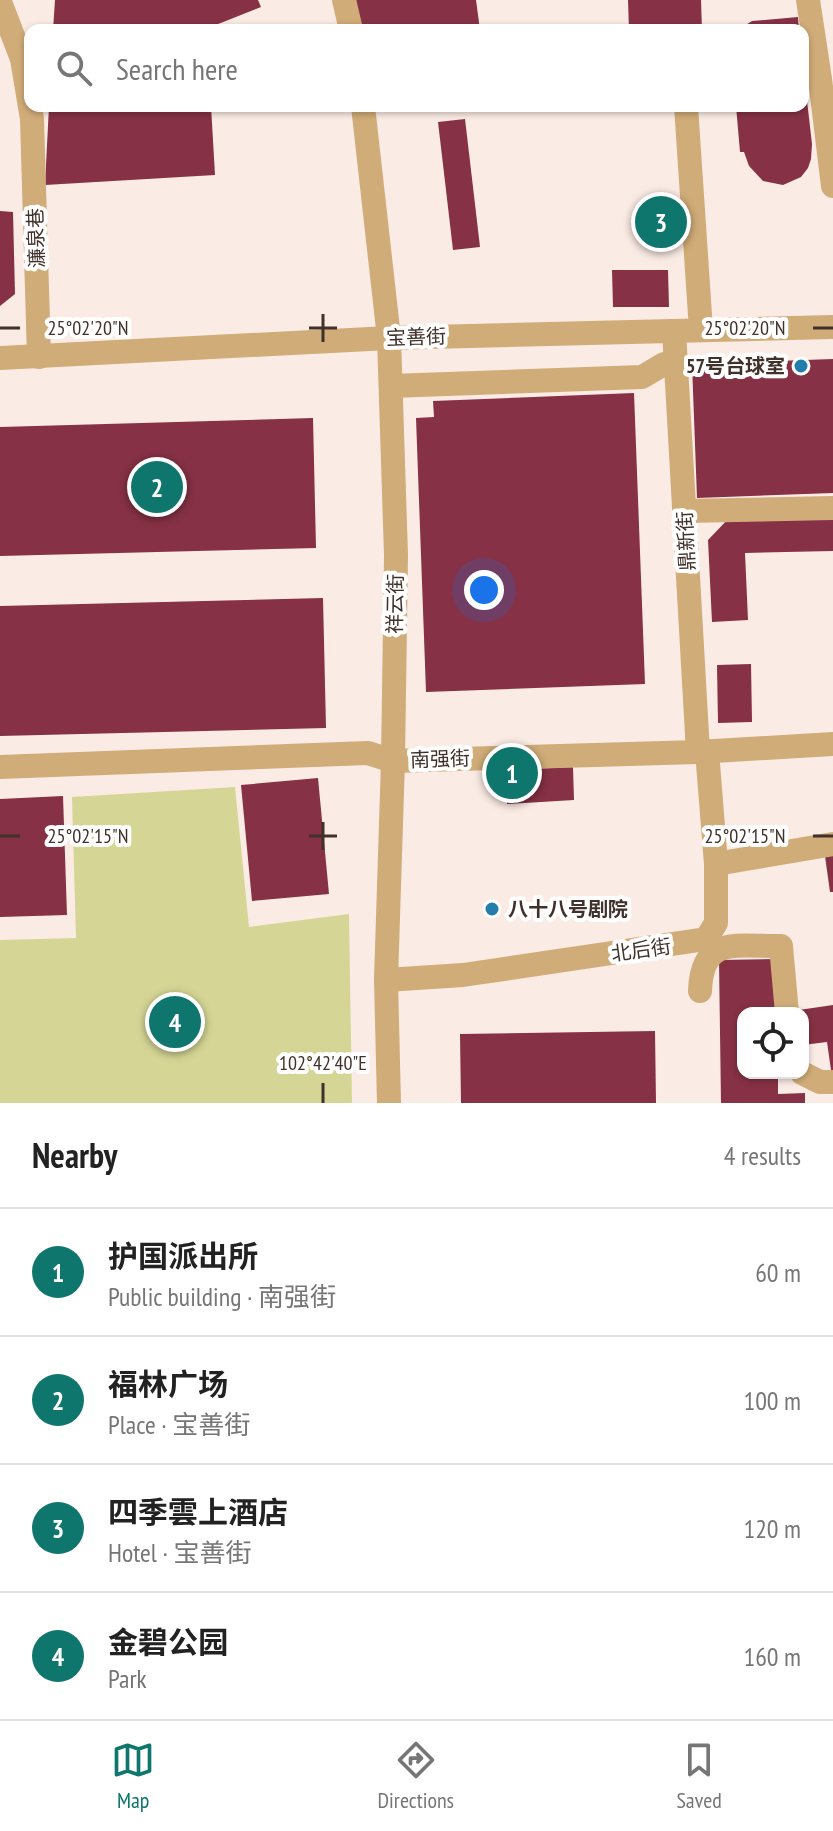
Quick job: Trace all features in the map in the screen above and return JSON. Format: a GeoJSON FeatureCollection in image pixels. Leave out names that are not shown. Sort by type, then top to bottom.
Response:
{"type":"FeatureCollection","features":[{"type":"Feature","properties":{"kind":"street"},"geometry":{"type":"LineString","coordinates":[[344,0],[350,24]]}},
{"type":"Feature","properties":{"kind":"street"},"geometry":{"type":"LineString","coordinates":[[808,0],[833,186]]}},
{"type":"Feature","properties":{"kind":"street","name":"濂泉巷"},"geometry":{"type":"LineString","coordinates":[[0,2],[24,71]]}},
{"type":"Feature","properties":{"kind":"street","name":"濂泉巷"},"geometry":{"type":"LineString","coordinates":[[31,112],[39,357]]}},
{"type":"Feature","properties":{"kind":"street","name":"祥云街"},"geometry":{"type":"LineString","coordinates":[[364,112],[389,338],[396,555],[386,980],[389,1103]]}},
{"type":"Feature","properties":{"kind":"street"},"geometry":{"type":"LineString","coordinates":[[686,112],[701,330]]}},
{"type":"Feature","properties":{"kind":"street","name":"宝善街"},"geometry":{"type":"LineString","coordinates":[[0,358],[389,338],[833,327]]}},
{"type":"Feature","properties":{"kind":"street","name":"鼎新街"},"geometry":{"type":"LineString","coordinates":[[674,331],[703,752]]}},
{"type":"Feature","properties":{"kind":"street"},"geometry":{"type":"LineString","coordinates":[[391,386],[642,377],[664,364],[675,364]]}},
{"type":"Feature","properties":{"kind":"street"},"geometry":{"type":"LineString","coordinates":[[684,511],[833,508]]}},
{"type":"Feature","properties":{"kind":"street","name":"南强街"},"geometry":{"type":"LineString","coordinates":[[0,767],[368,753],[393,761],[703,752],[833,744]]}},
{"type":"Feature","properties":{"kind":"street","name":"北后街"},"geometry":{"type":"LineString","coordinates":[[386,980],[463,975],[706,939],[716,923],[716,864],[703,752]]}},
{"type":"Feature","properties":{"kind":"street"},"geometry":{"type":"LineString","coordinates":[[716,864],[833,844]]}},
{"type":"Feature","properties":{"kind":"street"},"geometry":{"type":"LineString","coordinates":[[692,943],[692,955],[700,981],[711,953],[722,947],[781,946],[786,1007]]}},
{"type":"Feature","properties":{"kind":"street"},"geometry":{"type":"LineString","coordinates":[[809,1076],[820,1082],[833,1082]]}},
{"type":"Feature","properties":{"kind":"green space"},"geometry":{"type":"Polygon","coordinates":[[[235,787],[249,927],[349,914],[352,1103],[0,1103],[0,940],[76,938],[72,797],[235,787]]]}},
{"type":"Feature","properties":{"kind":"building"},"geometry":{"type":"Polygon","coordinates":[[[55,0],[258,0],[261,7],[218,24],[53,24],[55,0]]]}},
{"type":"Feature","properties":{"kind":"building"},"geometry":{"type":"Polygon","coordinates":[[[356,0],[476,0],[479,24],[359,24],[356,0]]]}},
{"type":"Feature","properties":{"kind":"building"},"geometry":{"type":"Polygon","coordinates":[[[628,0],[701,0],[702,24],[629,24],[628,0]]]}},
{"type":"Feature","properties":{"kind":"building"},"geometry":{"type":"Polygon","coordinates":[[[798,17],[799,24],[747,24],[798,17]]]}},
{"type":"Feature","properties":{"kind":"building"},"geometry":{"type":"Polygon","coordinates":[[[49,112],[211,112],[215,175],[45,185],[49,112]]]}},
{"type":"Feature","properties":{"kind":"building"},"geometry":{"type":"Polygon","coordinates":[[[737,112],[808,112],[811,159],[801,177],[783,185],[763,181],[749,166],[744,152],[740,152],[737,112]]]}},
{"type":"Feature","properties":{"kind":"building"},"geometry":{"type":"Polygon","coordinates":[[[465,119],[480,247],[453,250],[438,122],[465,119]]]}},
{"type":"Feature","properties":{"kind":"building"},"geometry":{"type":"Polygon","coordinates":[[[0,211],[13,212],[15,294],[0,306],[0,211]]]}},
{"type":"Feature","properties":{"kind":"building"},"geometry":{"type":"Polygon","coordinates":[[[612,270],[668,270],[669,307],[613,307],[612,270]]]}},
{"type":"Feature","properties":{"kind":"building"},"geometry":{"type":"Polygon","coordinates":[[[833,359],[833,493],[697,498],[692,364],[833,359]]]}},
{"type":"Feature","properties":{"kind":"building"},"geometry":{"type":"Polygon","coordinates":[[[634,393],[645,684],[426,692],[416,418],[434,417],[433,401],[634,393]]]}},
{"type":"Feature","properties":{"kind":"building"},"geometry":{"type":"Polygon","coordinates":[[[313,418],[316,548],[0,556],[0,427],[313,418]]]}},
{"type":"Feature","properties":{"kind":"building"},"geometry":{"type":"Polygon","coordinates":[[[833,513],[833,551],[745,553],[748,620],[712,622],[708,540],[732,515],[833,513]]]}},
{"type":"Feature","properties":{"kind":"building"},"geometry":{"type":"Polygon","coordinates":[[[323,598],[326,728],[0,736],[0,606],[323,598]]]}},
{"type":"Feature","properties":{"kind":"building"},"geometry":{"type":"Polygon","coordinates":[[[751,664],[752,722],[718,723],[717,665],[751,664]]]}},
{"type":"Feature","properties":{"kind":"building"},"geometry":{"type":"Polygon","coordinates":[[[573,767],[574,800],[507,804],[506,770],[573,767]]]}},
{"type":"Feature","properties":{"kind":"building"},"geometry":{"type":"Polygon","coordinates":[[[318,778],[329,894],[252,901],[241,785],[318,778]]]}},
{"type":"Feature","properties":{"kind":"building"},"geometry":{"type":"Polygon","coordinates":[[[63,796],[67,915],[0,917],[0,799],[63,796]]]}},
{"type":"Feature","properties":{"kind":"building"},"geometry":{"type":"Polygon","coordinates":[[[833,848],[833,892],[830,892],[824,849],[833,848]]]}},
{"type":"Feature","properties":{"kind":"building"},"geometry":{"type":"Polygon","coordinates":[[[777,959],[777,1007],[737,1007],[737,1079],[778,1079],[778,1094],[805,1093],[805,1103],[721,1103],[719,960],[777,959]]]}},
{"type":"Feature","properties":{"kind":"building"},"geometry":{"type":"Polygon","coordinates":[[[833,1005],[833,1070],[827,1042],[809,1044],[809,1009],[833,1005]]]}},
{"type":"Feature","properties":{"kind":"building"},"geometry":{"type":"Polygon","coordinates":[[[655,1031],[656,1103],[461,1103],[460,1034],[655,1031]]]}},
{"type":"Feature","properties":{"kind":"place","name":"四季雲上酒店"},"geometry":{"type":"Point","coordinates":[661,222]}},
{"type":"Feature","properties":{"kind":"place","name":"57号台球室"},"geometry":{"type":"Point","coordinates":[801,366]}},
{"type":"Feature","properties":{"kind":"place","name":"福林广场"},"geometry":{"type":"Point","coordinates":[157,487]}},
{"type":"Feature","properties":{"kind":"place","name":"护国派出所"},"geometry":{"type":"Point","coordinates":[512,773]}},
{"type":"Feature","properties":{"kind":"place","name":"八十八号剧院"},"geometry":{"type":"Point","coordinates":[492,909]}},
{"type":"Feature","properties":{"kind":"place","name":"金碧公园"},"geometry":{"type":"Point","coordinates":[175,1022]}}]}
